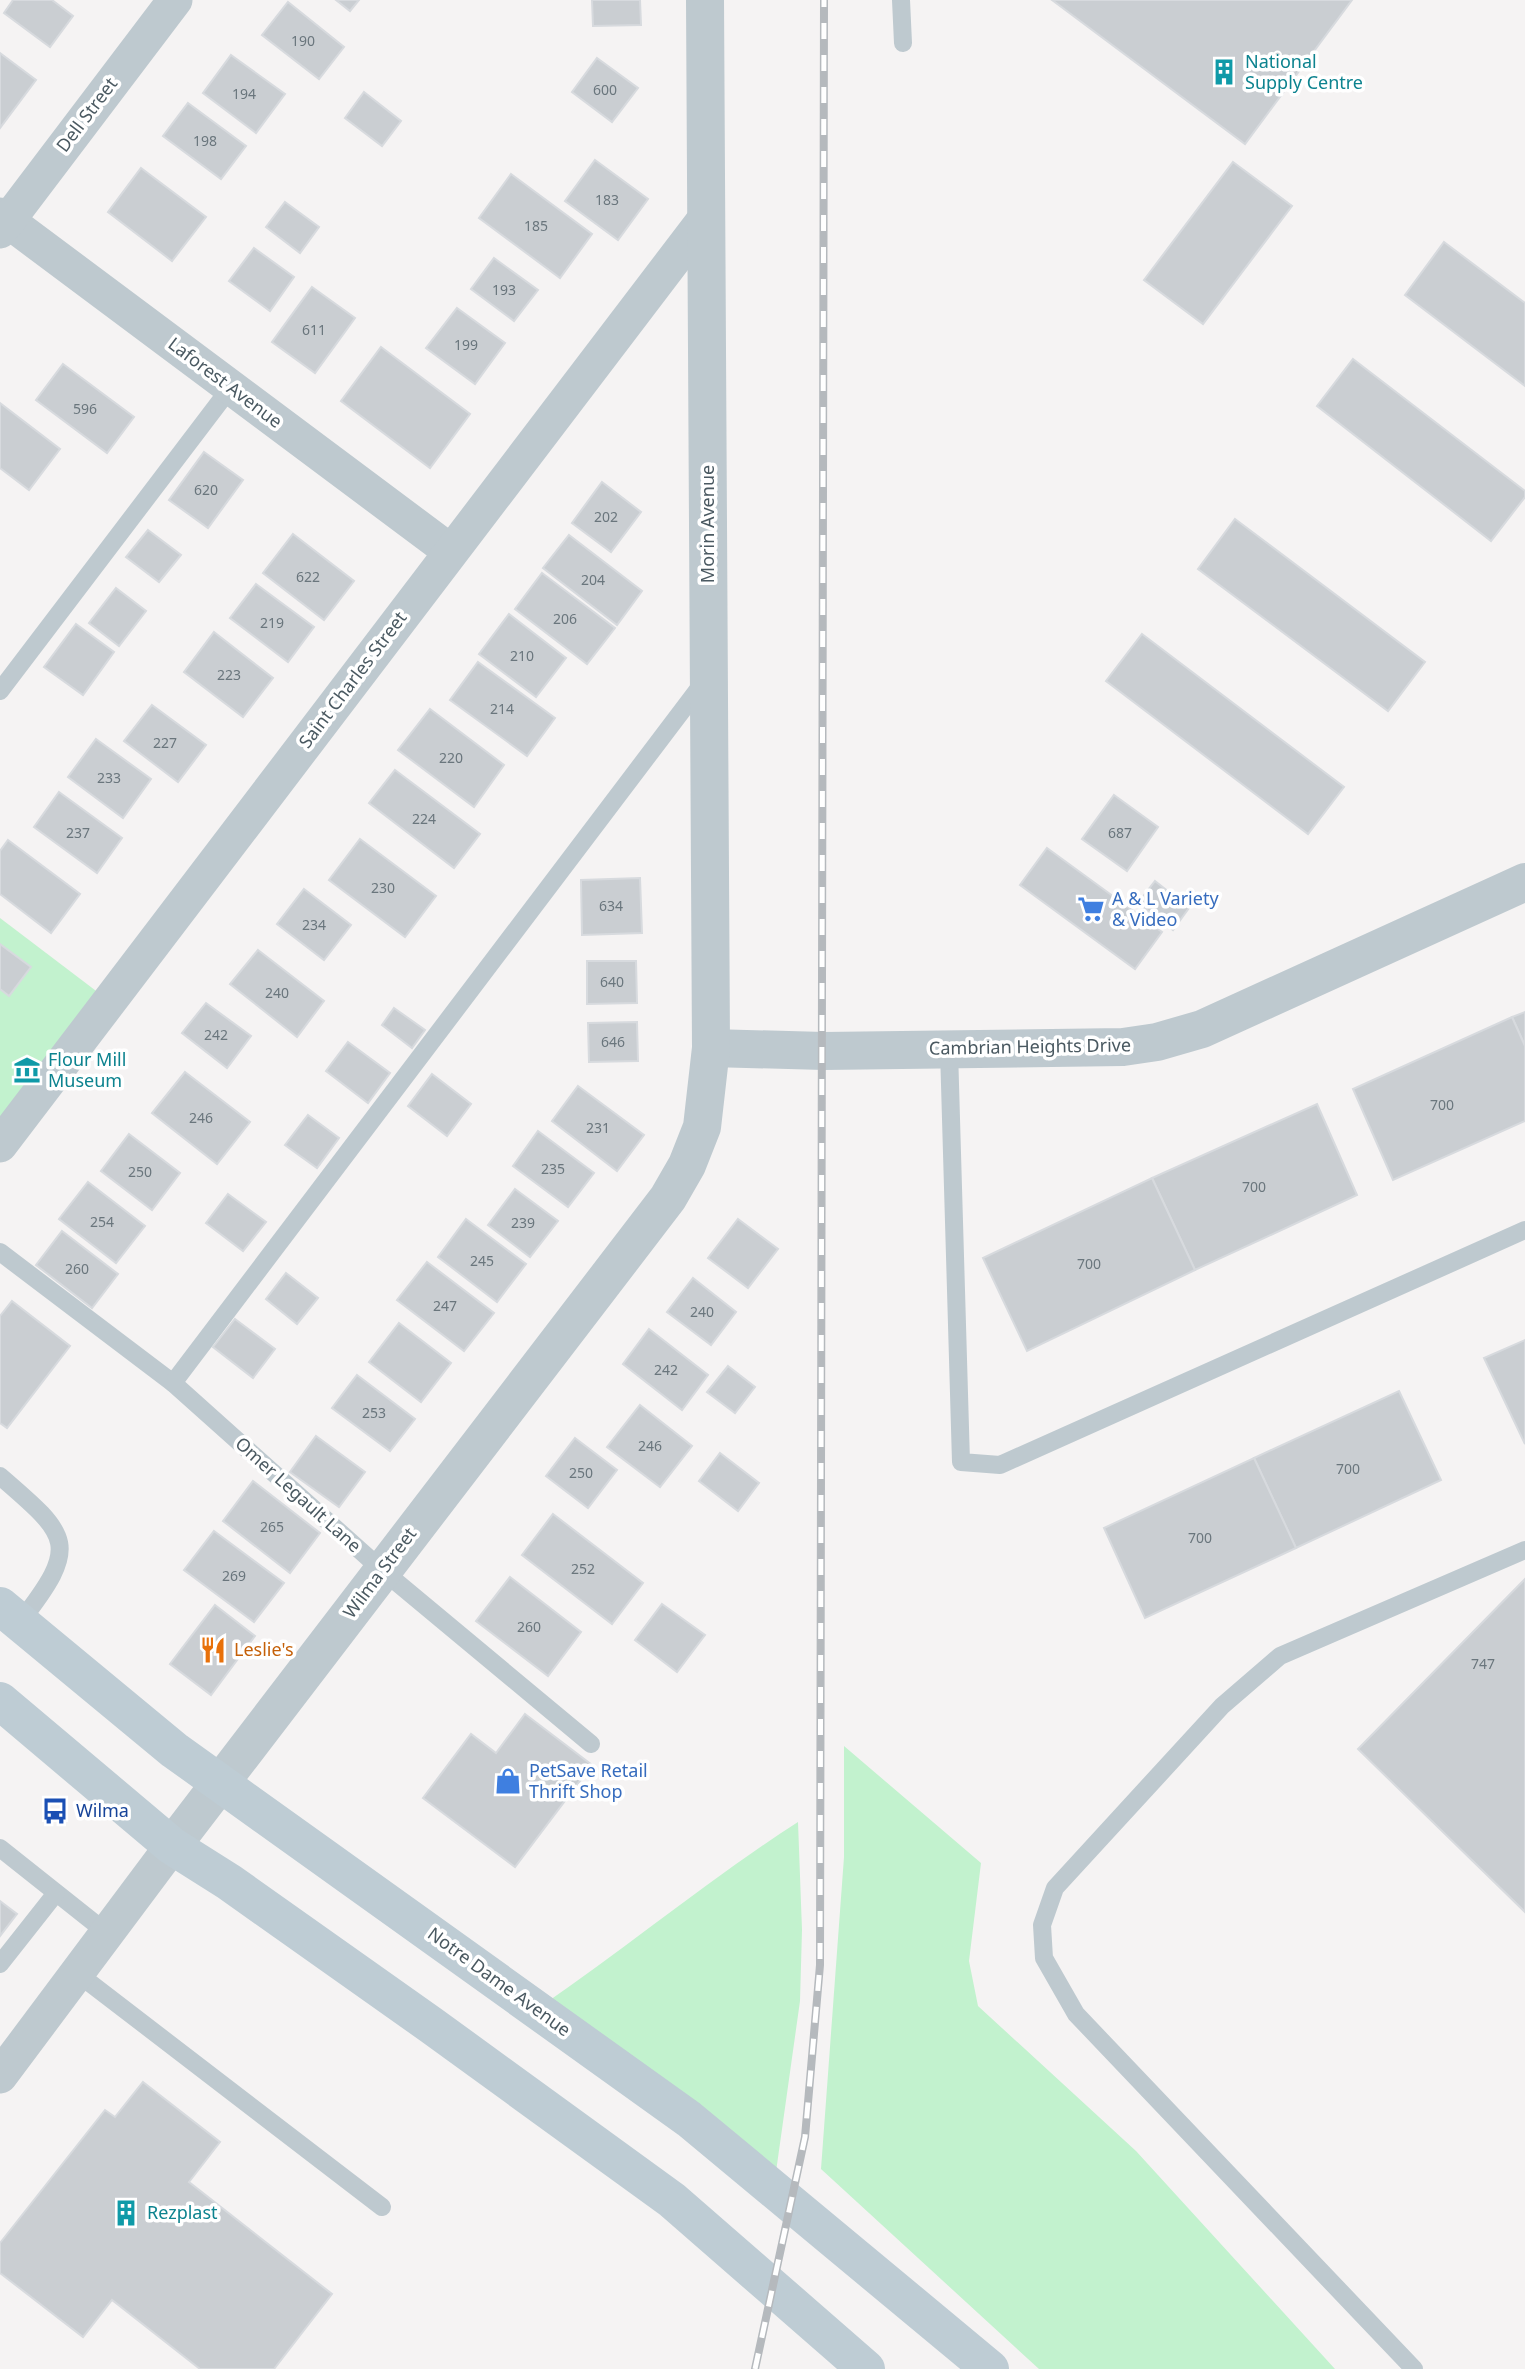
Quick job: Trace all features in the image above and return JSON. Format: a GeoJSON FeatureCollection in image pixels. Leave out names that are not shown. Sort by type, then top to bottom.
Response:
{"type":"FeatureCollection","features":[{"type":"Feature","properties":{"kind":"main road","name":"Notre Dame Avenue"},"geometry":{"type":"LineString","coordinates":[[10,1614],[220,1784],[689,2119],[990,2369]]}},
{"type":"Feature","properties":{"kind":"main road"},"geometry":{"type":"LineString","coordinates":[[0,1701],[172,1846],[229,1882],[562,2118],[671,2200],[866,2369]]}},
{"type":"Feature","properties":{"kind":"street","name":"Dell Street"},"geometry":{"type":"LineString","coordinates":[[3,222],[175,0]]}},
{"type":"Feature","properties":{"kind":"street","name":"Morin Avenue"},"geometry":{"type":"LineString","coordinates":[[705,0],[711,1048]]}},
{"type":"Feature","properties":{"kind":"street","name":"Saint Charles Street"},"geometry":{"type":"LineString","coordinates":[[0,1145],[707,216]]}},
{"type":"Feature","properties":{"kind":"street","name":"Laforest Avenue"},"geometry":{"type":"LineString","coordinates":[[3,222],[231,387],[450,551]]}},
{"type":"Feature","properties":{"kind":"street","name":"Cambrian Heights Drive"},"geometry":{"type":"LineString","coordinates":[[711,1048],[949,1050],[1123,1047],[1157,1042],[1202,1029],[1525,882]]}},
{"type":"Feature","properties":{"kind":"street","name":"Wilma Street"},"geometry":{"type":"LineString","coordinates":[[0,2076],[172,1846],[668,1198],[687,1165],[702,1127],[711,1048]]}},
{"type":"Feature","properties":{"kind":"lane"},"geometry":{"type":"LineString","coordinates":[[901,0],[903,43]]}},
{"type":"Feature","properties":{"kind":"lane"},"geometry":{"type":"LineString","coordinates":[[0,691],[231,387]]}},
{"type":"Feature","properties":{"kind":"lane"},"geometry":{"type":"LineString","coordinates":[[173,1383],[709,674]]}},
{"type":"Feature","properties":{"kind":"lane"},"geometry":{"type":"LineString","coordinates":[[949,1050],[961,1462],[1000,1465],[1525,1230]]}},
{"type":"Feature","properties":{"kind":"lane","name":"Omer Legault Lane"},"geometry":{"type":"LineString","coordinates":[[0,1252],[173,1383],[382,1570],[591,1744]]}},
{"type":"Feature","properties":{"kind":"lane"},"geometry":{"type":"LineString","coordinates":[[0,1476],[47,1516],[57,1531],[60,1557],[53,1577],[10,1614]]}},
{"type":"Feature","properties":{"kind":"lane"},"geometry":{"type":"LineString","coordinates":[[1414,2369],[1076,2014],[1044,1958],[1042,1925],[1055,1888],[1222,1706],[1280,1656],[1525,1550]]}},
{"type":"Feature","properties":{"kind":"lane"},"geometry":{"type":"LineString","coordinates":[[0,1848],[107,1934]]}},
{"type":"Feature","properties":{"kind":"lane"},"geometry":{"type":"LineString","coordinates":[[0,1964],[56,1893]]}},
{"type":"Feature","properties":{"kind":"lane"},"geometry":{"type":"LineString","coordinates":[[77,1973],[382,2207]]}},
{"type":"Feature","properties":{"kind":"green space","name":"Flour Mill Museum"},"geometry":{"type":"Polygon","coordinates":[[[0,918],[108,1000],[0,1141],[0,918]]]}},
{"type":"Feature","properties":{"kind":"green space"},"geometry":{"type":"Polygon","coordinates":[[[844,1746],[981,1863],[969,1961],[978,2006],[1136,2151],[1335,2369],[1039,2369],[821,2169],[844,1857],[844,1746]]]}},
{"type":"Feature","properties":{"kind":"green space"},"geometry":{"type":"Polygon","coordinates":[[[798,1822],[802,1930],[800,2001],[774,2186],[540,2007],[798,1822]]]}},
{"type":"Feature","properties":{"kind":"building"},"geometry":{"type":"Polygon","coordinates":[[[13,0],[52,0],[73,16],[50,47],[4,13],[13,0]]]}},
{"type":"Feature","properties":{"kind":"building"},"geometry":{"type":"Polygon","coordinates":[[[336,0],[359,0],[350,11],[336,0]]]}},
{"type":"Feature","properties":{"kind":"building"},"geometry":{"type":"Polygon","coordinates":[[[592,0],[640,0],[641,25],[593,26],[592,0]]]}},
{"type":"Feature","properties":{"kind":"building","name":"National Supply Centre"},"geometry":{"type":"Polygon","coordinates":[[[1052,0],[1352,0],[1245,144],[1052,0]]]}},
{"type":"Feature","properties":{"kind":"building"},"geometry":{"type":"Polygon","coordinates":[[[288,2],[344,47],[319,79],[262,35],[288,2]]]}},
{"type":"Feature","properties":{"kind":"building"},"geometry":{"type":"Polygon","coordinates":[[[0,53],[36,80],[0,128],[0,53]]]}},
{"type":"Feature","properties":{"kind":"building"},"geometry":{"type":"Polygon","coordinates":[[[231,55],[285,94],[256,133],[203,93],[231,55]]]}},
{"type":"Feature","properties":{"kind":"building"},"geometry":{"type":"Polygon","coordinates":[[[597,58],[638,88],[612,122],[572,92],[597,58]]]}},
{"type":"Feature","properties":{"kind":"building"},"geometry":{"type":"Polygon","coordinates":[[[364,92],[401,121],[382,146],[345,118],[364,92]]]}},
{"type":"Feature","properties":{"kind":"building"},"geometry":{"type":"Polygon","coordinates":[[[188,103],[246,146],[221,179],[163,136],[188,103]]]}},
{"type":"Feature","properties":{"kind":"building"},"geometry":{"type":"Polygon","coordinates":[[[595,160],[648,199],[618,240],[565,201],[595,160]]]}},
{"type":"Feature","properties":{"kind":"building"},"geometry":{"type":"Polygon","coordinates":[[[1233,162],[1292,206],[1203,324],[1144,280],[1233,162]]]}},
{"type":"Feature","properties":{"kind":"building"},"geometry":{"type":"Polygon","coordinates":[[[141,168],[206,217],[172,261],[108,212],[141,168]]]}},
{"type":"Feature","properties":{"kind":"building"},"geometry":{"type":"Polygon","coordinates":[[[511,174],[592,234],[560,278],[479,218],[511,174]]]}},
{"type":"Feature","properties":{"kind":"building"},"geometry":{"type":"Polygon","coordinates":[[[285,202],[319,227],[300,253],[266,227],[285,202]]]}},
{"type":"Feature","properties":{"kind":"building"},"geometry":{"type":"Polygon","coordinates":[[[1444,242],[1525,303],[1525,386],[1405,295],[1444,242]]]}},
{"type":"Feature","properties":{"kind":"building"},"geometry":{"type":"Polygon","coordinates":[[[254,248],[294,277],[270,311],[229,281],[254,248]]]}},
{"type":"Feature","properties":{"kind":"building"},"geometry":{"type":"Polygon","coordinates":[[[494,258],[538,290],[514,321],[471,289],[494,258]]]}},
{"type":"Feature","properties":{"kind":"building"},"geometry":{"type":"Polygon","coordinates":[[[312,287],[355,318],[315,373],[272,342],[312,287]]]}},
{"type":"Feature","properties":{"kind":"building"},"geometry":{"type":"Polygon","coordinates":[[[457,308],[505,343],[475,384],[426,348],[457,308]]]}},
{"type":"Feature","properties":{"kind":"building"},"geometry":{"type":"Polygon","coordinates":[[[381,347],[470,414],[430,468],[341,401],[381,347]]]}},
{"type":"Feature","properties":{"kind":"building"},"geometry":{"type":"Polygon","coordinates":[[[1353,359],[1525,491],[1525,497],[1491,541],[1317,406],[1353,359]]]}},
{"type":"Feature","properties":{"kind":"building"},"geometry":{"type":"Polygon","coordinates":[[[63,364],[134,417],[107,453],[36,400],[63,364]]]}},
{"type":"Feature","properties":{"kind":"building"},"geometry":{"type":"Polygon","coordinates":[[[0,403],[60,449],[29,490],[0,468],[0,403]]]}},
{"type":"Feature","properties":{"kind":"building"},"geometry":{"type":"Polygon","coordinates":[[[204,452],[243,480],[208,528],[169,500],[204,452]]]}},
{"type":"Feature","properties":{"kind":"building"},"geometry":{"type":"Polygon","coordinates":[[[602,482],[641,512],[611,552],[572,523],[602,482]]]}},
{"type":"Feature","properties":{"kind":"building"},"geometry":{"type":"Polygon","coordinates":[[[1235,519],[1425,662],[1388,711],[1198,569],[1235,519]]]}},
{"type":"Feature","properties":{"kind":"building"},"geometry":{"type":"Polygon","coordinates":[[[148,530],[181,555],[159,582],[126,557],[148,530]]]}},
{"type":"Feature","properties":{"kind":"building"},"geometry":{"type":"Polygon","coordinates":[[[293,534],[354,581],[324,620],[263,573],[293,534]]]}},
{"type":"Feature","properties":{"kind":"building"},"geometry":{"type":"Polygon","coordinates":[[[569,535],[642,591],[617,625],[543,568],[569,535]]]}},
{"type":"Feature","properties":{"kind":"building"},"geometry":{"type":"Polygon","coordinates":[[[542,573],[615,628],[587,664],[515,609],[542,573]]]}},
{"type":"Feature","properties":{"kind":"building"},"geometry":{"type":"Polygon","coordinates":[[[256,584],[314,627],[288,662],[230,618],[256,584]]]}},
{"type":"Feature","properties":{"kind":"building"},"geometry":{"type":"Polygon","coordinates":[[[116,588],[146,611],[119,646],[89,623],[116,588]]]}},
{"type":"Feature","properties":{"kind":"building"},"geometry":{"type":"Polygon","coordinates":[[[509,614],[566,658],[536,697],[479,654],[509,614]]]}},
{"type":"Feature","properties":{"kind":"building"},"geometry":{"type":"Polygon","coordinates":[[[76,624],[114,652],[83,695],[44,667],[76,624]]]}},
{"type":"Feature","properties":{"kind":"building"},"geometry":{"type":"Polygon","coordinates":[[[214,632],[273,678],[243,717],[184,672],[214,632]]]}},
{"type":"Feature","properties":{"kind":"building"},"geometry":{"type":"Polygon","coordinates":[[[1142,634],[1344,787],[1308,834],[1106,681],[1142,634]]]}},
{"type":"Feature","properties":{"kind":"building"},"geometry":{"type":"Polygon","coordinates":[[[478,662],[555,718],[527,756],[450,700],[478,662]]]}},
{"type":"Feature","properties":{"kind":"building"},"geometry":{"type":"Polygon","coordinates":[[[152,705],[206,745],[178,782],[124,741],[152,705]]]}},
{"type":"Feature","properties":{"kind":"building"},"geometry":{"type":"Polygon","coordinates":[[[430,709],[504,765],[474,807],[398,750],[430,709]]]}},
{"type":"Feature","properties":{"kind":"building"},"geometry":{"type":"Polygon","coordinates":[[[96,739],[151,779],[123,818],[68,777],[96,739]]]}},
{"type":"Feature","properties":{"kind":"building"},"geometry":{"type":"Polygon","coordinates":[[[395,770],[480,834],[454,868],[369,803],[395,770]]]}},
{"type":"Feature","properties":{"kind":"building"},"geometry":{"type":"Polygon","coordinates":[[[59,792],[122,838],[97,873],[34,827],[59,792]]]}},
{"type":"Feature","properties":{"kind":"building"},"geometry":{"type":"Polygon","coordinates":[[[1114,795],[1158,827],[1127,871],[1082,839],[1114,795]]]}},
{"type":"Feature","properties":{"kind":"building"},"geometry":{"type":"Polygon","coordinates":[[[360,839],[436,896],[405,937],[329,880],[360,839]]]}},
{"type":"Feature","properties":{"kind":"building"},"geometry":{"type":"Polygon","coordinates":[[[8,840],[80,894],[51,933],[0,894],[0,851],[8,840]]]}},
{"type":"Feature","properties":{"kind":"building","name":"A & L Variety & Video"},"geometry":{"type":"Polygon","coordinates":[[[1047,848],[1162,932],[1135,969],[1020,885],[1047,848]]]}},
{"type":"Feature","properties":{"kind":"building"},"geometry":{"type":"Polygon","coordinates":[[[640,878],[642,933],[582,935],[581,880],[640,878]]]}},
{"type":"Feature","properties":{"kind":"building"},"geometry":{"type":"Polygon","coordinates":[[[1155,881],[1189,908],[1173,930],[1138,903],[1155,881]]]}},
{"type":"Feature","properties":{"kind":"building"},"geometry":{"type":"Polygon","coordinates":[[[304,889],[351,925],[324,960],[277,924],[304,889]]]}},
{"type":"Feature","properties":{"kind":"building"},"geometry":{"type":"Polygon","coordinates":[[[0,944],[31,967],[9,996],[0,989],[0,944]]]}},
{"type":"Feature","properties":{"kind":"building"},"geometry":{"type":"Polygon","coordinates":[[[258,950],[324,1001],[297,1037],[230,984],[258,950]]]}},
{"type":"Feature","properties":{"kind":"building"},"geometry":{"type":"Polygon","coordinates":[[[587,961],[636,961],[637,1003],[587,1004],[587,961]]]}},
{"type":"Feature","properties":{"kind":"building"},"geometry":{"type":"Polygon","coordinates":[[[206,1003],[251,1036],[227,1068],[182,1033],[206,1003]]]}},
{"type":"Feature","properties":{"kind":"building"},"geometry":{"type":"Polygon","coordinates":[[[394,1008],[425,1030],[412,1048],[382,1025],[394,1008]]]}},
{"type":"Feature","properties":{"kind":"building"},"geometry":{"type":"Polygon","coordinates":[[[1525,1012],[1525,1046],[1512,1017],[1525,1012]]]}},
{"type":"Feature","properties":{"kind":"building"},"geometry":{"type":"Polygon","coordinates":[[[1512,1017],[1525,1046],[1525,1121],[1393,1180],[1353,1089],[1512,1017]]]}},
{"type":"Feature","properties":{"kind":"building"},"geometry":{"type":"Polygon","coordinates":[[[637,1022],[638,1061],[589,1062],[588,1023],[637,1022]]]}},
{"type":"Feature","properties":{"kind":"building"},"geometry":{"type":"Polygon","coordinates":[[[348,1042],[390,1073],[368,1103],[326,1071],[348,1042]]]}},
{"type":"Feature","properties":{"kind":"building"},"geometry":{"type":"Polygon","coordinates":[[[185,1072],[250,1122],[217,1164],[152,1113],[185,1072]]]}},
{"type":"Feature","properties":{"kind":"building"},"geometry":{"type":"Polygon","coordinates":[[[432,1074],[471,1104],[447,1136],[408,1106],[432,1074]]]}},
{"type":"Feature","properties":{"kind":"building"},"geometry":{"type":"Polygon","coordinates":[[[578,1086],[644,1135],[617,1171],[552,1121],[578,1086]]]}},
{"type":"Feature","properties":{"kind":"building"},"geometry":{"type":"Polygon","coordinates":[[[1317,1104],[1357,1195],[1195,1270],[1152,1178],[1317,1104]]]}},
{"type":"Feature","properties":{"kind":"building"},"geometry":{"type":"Polygon","coordinates":[[[308,1115],[339,1138],[317,1168],[285,1145],[308,1115]]]}},
{"type":"Feature","properties":{"kind":"building"},"geometry":{"type":"Polygon","coordinates":[[[538,1131],[594,1173],[568,1207],[513,1166],[538,1131]]]}},
{"type":"Feature","properties":{"kind":"building"},"geometry":{"type":"Polygon","coordinates":[[[129,1134],[180,1173],[152,1210],[101,1171],[129,1134]]]}},
{"type":"Feature","properties":{"kind":"building"},"geometry":{"type":"Polygon","coordinates":[[[1152,1178],[1195,1270],[1027,1351],[983,1258],[1152,1178]]]}},
{"type":"Feature","properties":{"kind":"building"},"geometry":{"type":"Polygon","coordinates":[[[88,1182],[145,1226],[116,1263],[59,1219],[88,1182]]]}},
{"type":"Feature","properties":{"kind":"building"},"geometry":{"type":"Polygon","coordinates":[[[515,1189],[558,1221],[530,1257],[488,1225],[515,1189]]]}},
{"type":"Feature","properties":{"kind":"building"},"geometry":{"type":"Polygon","coordinates":[[[228,1194],[266,1222],[243,1251],[206,1223],[228,1194]]]}},
{"type":"Feature","properties":{"kind":"building"},"geometry":{"type":"Polygon","coordinates":[[[466,1219],[526,1264],[497,1302],[438,1257],[466,1219]]]}},
{"type":"Feature","properties":{"kind":"building"},"geometry":{"type":"Polygon","coordinates":[[[738,1219],[778,1249],[748,1288],[708,1258],[738,1219]]]}},
{"type":"Feature","properties":{"kind":"building"},"geometry":{"type":"Polygon","coordinates":[[[62,1231],[118,1274],[92,1308],[36,1265],[62,1231]]]}},
{"type":"Feature","properties":{"kind":"building"},"geometry":{"type":"Polygon","coordinates":[[[427,1262],[494,1313],[464,1351],[397,1300],[427,1262]]]}},
{"type":"Feature","properties":{"kind":"building"},"geometry":{"type":"Polygon","coordinates":[[[286,1273],[318,1298],[297,1324],[266,1299],[286,1273]]]}},
{"type":"Feature","properties":{"kind":"building"},"geometry":{"type":"Polygon","coordinates":[[[693,1278],[736,1312],[711,1345],[667,1312],[693,1278]]]}},
{"type":"Feature","properties":{"kind":"building"},"geometry":{"type":"Polygon","coordinates":[[[12,1301],[70,1346],[7,1428],[0,1423],[0,1316],[12,1301]]]}},
{"type":"Feature","properties":{"kind":"building"},"geometry":{"type":"Polygon","coordinates":[[[235,1319],[275,1349],[253,1378],[213,1347],[235,1319]]]}},
{"type":"Feature","properties":{"kind":"building"},"geometry":{"type":"Polygon","coordinates":[[[399,1323],[451,1363],[421,1402],[369,1362],[399,1323]]]}},
{"type":"Feature","properties":{"kind":"building"},"geometry":{"type":"Polygon","coordinates":[[[649,1329],[708,1375],[682,1410],[623,1364],[649,1329]]]}},
{"type":"Feature","properties":{"kind":"building"},"geometry":{"type":"Polygon","coordinates":[[[1525,1340],[1525,1444],[1484,1358],[1525,1340]]]}},
{"type":"Feature","properties":{"kind":"building"},"geometry":{"type":"Polygon","coordinates":[[[728,1366],[755,1387],[735,1413],[707,1392],[728,1366]]]}},
{"type":"Feature","properties":{"kind":"building"},"geometry":{"type":"Polygon","coordinates":[[[357,1375],[415,1419],[390,1451],[332,1408],[357,1375]]]}},
{"type":"Feature","properties":{"kind":"building"},"geometry":{"type":"Polygon","coordinates":[[[1399,1391],[1441,1480],[1296,1548],[1254,1458],[1399,1391]]]}},
{"type":"Feature","properties":{"kind":"building"},"geometry":{"type":"Polygon","coordinates":[[[640,1405],[692,1446],[660,1487],[607,1447],[640,1405]]]}},
{"type":"Feature","properties":{"kind":"building"},"geometry":{"type":"Polygon","coordinates":[[[316,1436],[365,1472],[339,1507],[290,1472],[316,1436]]]}},
{"type":"Feature","properties":{"kind":"building"},"geometry":{"type":"Polygon","coordinates":[[[575,1438],[617,1470],[588,1508],[546,1476],[575,1438]]]}},
{"type":"Feature","properties":{"kind":"building"},"geometry":{"type":"Polygon","coordinates":[[[720,1453],[759,1483],[738,1511],[699,1481],[720,1453]]]}},
{"type":"Feature","properties":{"kind":"building"},"geometry":{"type":"Polygon","coordinates":[[[1254,1458],[1296,1548],[1145,1618],[1104,1528],[1254,1458]]]}},
{"type":"Feature","properties":{"kind":"building"},"geometry":{"type":"Polygon","coordinates":[[[253,1481],[320,1533],[290,1573],[223,1521],[253,1481]]]}},
{"type":"Feature","properties":{"kind":"building"},"geometry":{"type":"Polygon","coordinates":[[[553,1514],[643,1583],[612,1624],[522,1555],[553,1514]]]}},
{"type":"Feature","properties":{"kind":"building"},"geometry":{"type":"Polygon","coordinates":[[[214,1531],[284,1583],[254,1622],[184,1570],[214,1531]]]}},
{"type":"Feature","properties":{"kind":"building"},"geometry":{"type":"Polygon","coordinates":[[[510,1577],[581,1632],[548,1676],[476,1621],[510,1577]]]}},
{"type":"Feature","properties":{"kind":"building"},"geometry":{"type":"Polygon","coordinates":[[[1525,1579],[1525,1912],[1358,1749],[1525,1579]]]}},
{"type":"Feature","properties":{"kind":"building"},"geometry":{"type":"Polygon","coordinates":[[[662,1604],[705,1635],[677,1672],[635,1640],[662,1604]]]}},
{"type":"Feature","properties":{"kind":"building","name":"Leslie's"},"geometry":{"type":"Polygon","coordinates":[[[215,1605],[255,1636],[211,1695],[170,1664],[215,1605]]]}},
{"type":"Feature","properties":{"kind":"building","name":"PetSave Retail Thrift Shop"},"geometry":{"type":"Polygon","coordinates":[[[525,1714],[592,1765],[515,1867],[423,1798],[471,1734],[496,1753],[525,1714]]]}},
{"type":"Feature","properties":{"kind":"building"},"geometry":{"type":"Polygon","coordinates":[[[0,1901],[17,1914],[0,1936],[0,1901]]]}},
{"type":"Feature","properties":{"kind":"building","name":"Rezplast"},"geometry":{"type":"Polygon","coordinates":[[[143,2082],[220,2142],[189,2182],[332,2294],[274,2369],[200,2369],[112,2300],[83,2337],[0,2273],[0,2243],[105,2110],[115,2117],[143,2082]]]}},
{"type":"Feature","properties":{"kind":"railway"},"geometry":{"type":"LineString","coordinates":[[755,2369],[805,2137],[820,1965],[824,0]]}},
{"type":"Feature","properties":{"kind":"place","name":"National Supply Centre"},"geometry":{"type":"Point","coordinates":[1224,72]}},
{"type":"Feature","properties":{"kind":"place","name":"A & L Variety & Video"},"geometry":{"type":"Point","coordinates":[1091,909]}},
{"type":"Feature","properties":{"kind":"place","name":"Flour Mill Museum"},"geometry":{"type":"Point","coordinates":[27,1070]}},
{"type":"Feature","properties":{"kind":"place","name":"Leslie's"},"geometry":{"type":"Point","coordinates":[213,1650]}},
{"type":"Feature","properties":{"kind":"place","name":"PetSave Retail Thrift Shop"},"geometry":{"type":"Point","coordinates":[508,1781]}},
{"type":"Feature","properties":{"kind":"place","name":"Wilma"},"geometry":{"type":"Point","coordinates":[55,1811]}},
{"type":"Feature","properties":{"kind":"place","name":"Rezplast"},"geometry":{"type":"Point","coordinates":[126,2213]}}]}
